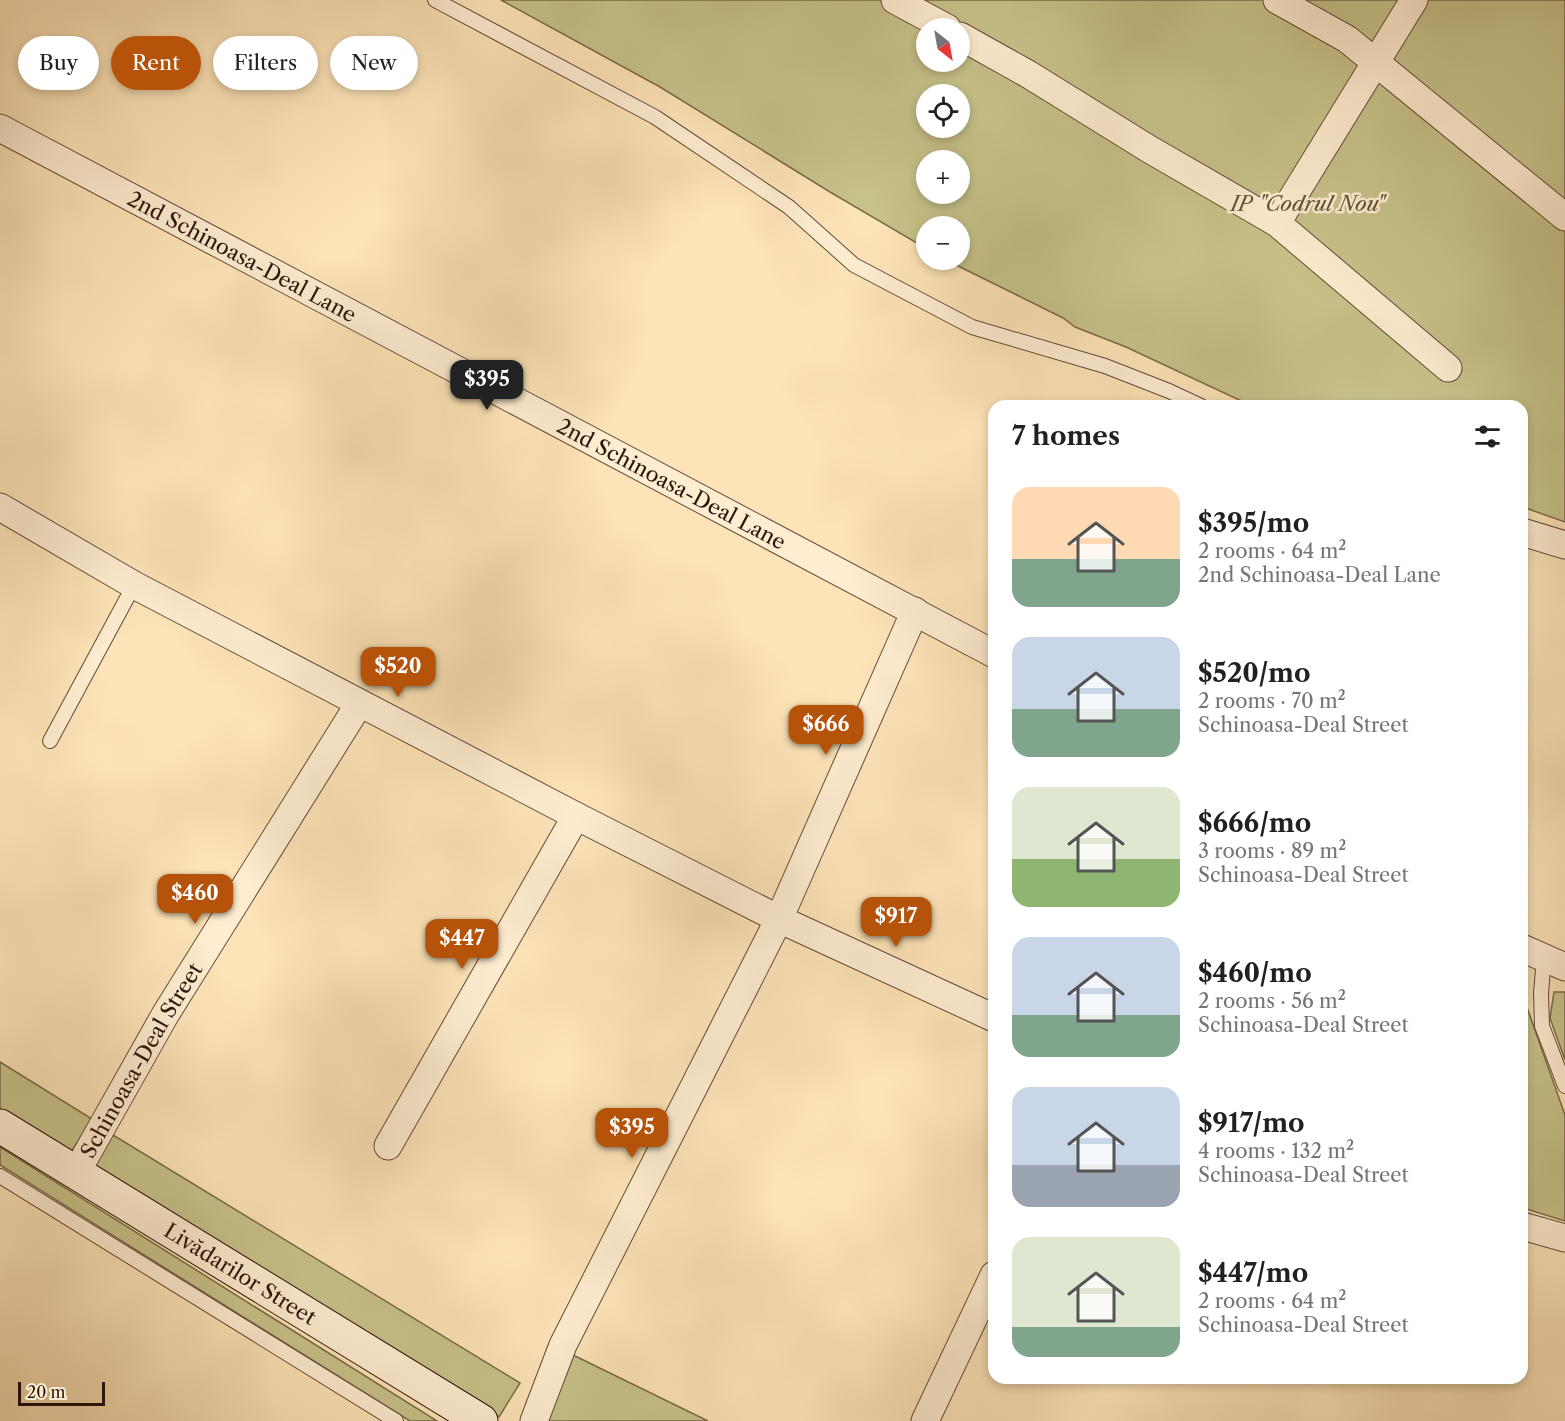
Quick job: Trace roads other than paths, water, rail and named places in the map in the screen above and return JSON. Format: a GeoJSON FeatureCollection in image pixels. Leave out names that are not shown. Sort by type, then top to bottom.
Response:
{"type":"FeatureCollection","features":[{"type":"Feature","properties":{"kind":"street"},"geometry":{"type":"LineString","coordinates":[[895,0],[928,18]]}},
{"type":"Feature","properties":{"kind":"street"},"geometry":{"type":"LineString","coordinates":[[1277,0],[1347,39],[1565,217]]}},
{"type":"Feature","properties":{"kind":"street"},"geometry":{"type":"LineString","coordinates":[[1277,223],[1414,0]]}},
{"type":"Feature","properties":{"kind":"street"},"geometry":{"type":"LineString","coordinates":[[970,42],[1277,223],[1448,368]]}},
{"type":"Feature","properties":{"kind":"street","name":"2nd Schinoasa-Deal Lane"},"geometry":{"type":"LineString","coordinates":[[0,128],[988,651]]}},
{"type":"Feature","properties":{"kind":"street"},"geometry":{"type":"LineString","coordinates":[[0,507],[134,585],[576,816],[779,919],[988,1015]]}},
{"type":"Feature","properties":{"kind":"street"},"geometry":{"type":"LineString","coordinates":[[1528,534],[1565,545]]}},
{"type":"Feature","properties":{"kind":"street"},"geometry":{"type":"LineString","coordinates":[[534,1421],[563,1345],[779,919],[915,611]]}},
{"type":"Feature","properties":{"kind":"street","name":"Schinoasa-Deal Street"},"geometry":{"type":"LineString","coordinates":[[76,1173],[165,1015],[359,704]]}},
{"type":"Feature","properties":{"kind":"street"},"geometry":{"type":"LineString","coordinates":[[388,1146],[576,816]]}},
{"type":"Feature","properties":{"kind":"street","name":"Livădarilor Street"},"geometry":{"type":"LineString","coordinates":[[0,1126],[481,1421]]}},
{"type":"Feature","properties":{"kind":"street"},"geometry":{"type":"LineString","coordinates":[[1528,1228],[1565,1238]]}},
{"type":"Feature","properties":{"kind":"street"},"geometry":{"type":"LineString","coordinates":[[925,1421],[988,1288]]}},
{"type":"Feature","properties":{"kind":"lane"},"geometry":{"type":"LineString","coordinates":[[435,0],[655,117],[789,207],[854,265],[972,327],[1104,366],[1188,400]]}},
{"type":"Feature","properties":{"kind":"lane"},"geometry":{"type":"LineString","coordinates":[[50,741],[134,585]]}},
{"type":"Feature","properties":{"kind":"lane"},"geometry":{"type":"LineString","coordinates":[[1544,958],[1541,993],[1542,1026],[1565,1086]]}},
{"type":"Feature","properties":{"kind":"lane"},"geometry":{"type":"LineString","coordinates":[[0,1176],[396,1421]]}},
{"type":"Feature","properties":{"kind":"park label","name":"IP \"Codrul Nou\""},"geometry":{"type":"Point","coordinates":[1307,203]}}]}
